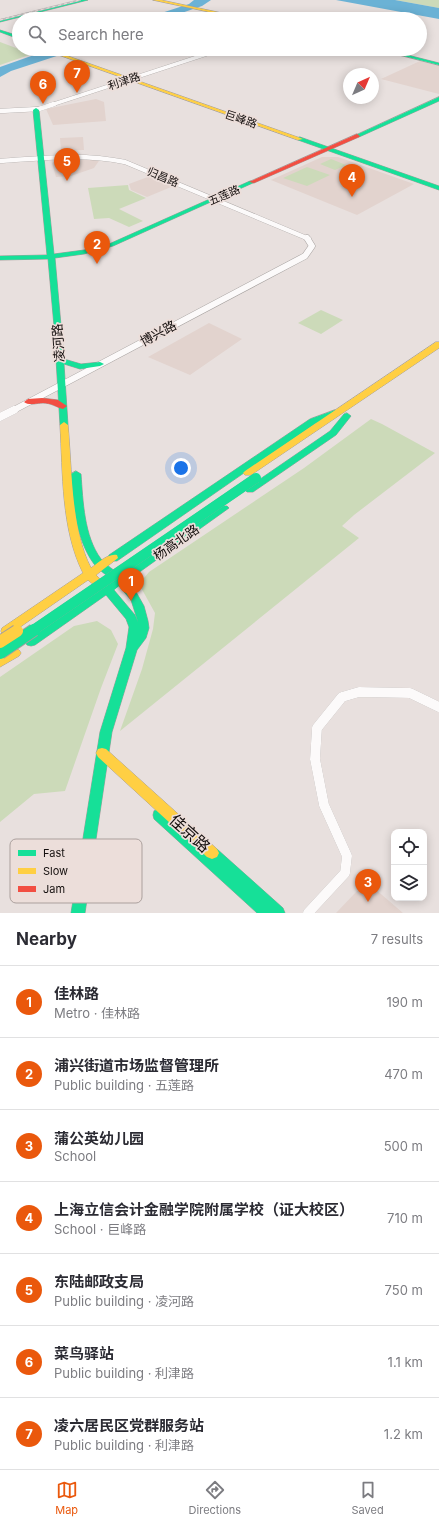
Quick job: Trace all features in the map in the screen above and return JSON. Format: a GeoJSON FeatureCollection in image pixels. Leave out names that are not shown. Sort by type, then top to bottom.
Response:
{"type":"FeatureCollection","features":[{"type":"Feature","properties":{"kind":"main road"},"geometry":{"type":"LineString","coordinates":[[21,12],[70,0]]}},
{"type":"Feature","properties":{"kind":"main road"},"geometry":{"type":"LineString","coordinates":[[37,12],[86,0]]}},
{"type":"Feature","properties":{"kind":"main road"},"geometry":{"type":"LineString","coordinates":[[155,0],[214,12]]}},
{"type":"Feature","properties":{"kind":"main road"},"geometry":{"type":"LineString","coordinates":[[0,17],[12,14]]}},
{"type":"Feature","properties":{"kind":"main road"},"geometry":{"type":"LineString","coordinates":[[0,21],[12,18]]}},
{"type":"Feature","properties":{"kind":"main road"},"geometry":{"type":"LineString","coordinates":[[0,32],[12,36]]}},
{"type":"Feature","properties":{"kind":"main road","name":"巨峰路"},"geometry":{"type":"LineString","coordinates":[[68,56],[439,188]]}},
{"type":"Feature","properties":{"kind":"main road"},"geometry":{"type":"LineString","coordinates":[[406,56],[439,64]]}},
{"type":"Feature","properties":{"kind":"main road","name":"五莲路"},"geometry":{"type":"LineString","coordinates":[[0,257],[53,257],[84,251],[108,244],[439,98]]}},
{"type":"Feature","properties":{"kind":"main road","name":"凌河路"},"geometry":{"type":"LineString","coordinates":[[38,110],[65,361],[63,406],[74,523],[80,555],[89,574]]}},
{"type":"Feature","properties":{"kind":"main road","name":"巨峰路"},"geometry":{"type":"LineString","coordinates":[[328,148],[439,185]]}},
{"type":"Feature","properties":{"kind":"main road","name":"凌河路"},"geometry":{"type":"LineString","coordinates":[[53,257],[58,326],[80,522],[95,557],[102,566],[119,580],[135,598],[142,617],[142,634],[132,648]]}},
{"type":"Feature","properties":{"kind":"main road","name":"杨高北路"},"geometry":{"type":"LineString","coordinates":[[0,635],[313,421],[343,414],[439,344]]}},
{"type":"Feature","properties":{"kind":"main road","name":"杨高北路"},"geometry":{"type":"LineString","coordinates":[[0,642],[439,352]]}},
{"type":"Feature","properties":{"kind":"main road"},"geometry":{"type":"LineString","coordinates":[[65,361],[80,367],[100,364]]}},
{"type":"Feature","properties":{"kind":"main road"},"geometry":{"type":"LineString","coordinates":[[28,402],[38,399],[48,400],[63,406]]}},
{"type":"Feature","properties":{"kind":"main road","name":"杨高北路"},"geometry":{"type":"LineString","coordinates":[[0,663],[333,433],[343,414]]}},
{"type":"Feature","properties":{"kind":"main road","name":"杨高北路"},"geometry":{"type":"LineString","coordinates":[[0,653],[252,475]]}},
{"type":"Feature","properties":{"kind":"main road"},"geometry":{"type":"LineString","coordinates":[[89,574],[107,590],[131,618],[134,627],[132,648],[107,728],[101,756],[89,839]]}},
{"type":"Feature","properties":{"kind":"main road","name":"佳京路"},"geometry":{"type":"LineString","coordinates":[[101,756],[267,913]]}},
{"type":"Feature","properties":{"kind":"main road","name":"佳京路"},"geometry":{"type":"LineString","coordinates":[[101,756],[278,913]]}},
{"type":"Feature","properties":{"kind":"main road"},"geometry":{"type":"LineString","coordinates":[[78,913],[79,903]]}},
{"type":"Feature","properties":{"kind":"street","name":"利津路"},"geometry":{"type":"LineString","coordinates":[[0,111],[38,110],[201,56]]}},
{"type":"Feature","properties":{"kind":"street","name":"归昌路"},"geometry":{"type":"LineString","coordinates":[[0,161],[87,156],[121,161],[139,166],[300,234],[309,240],[312,246]]}},
{"type":"Feature","properties":{"kind":"street","name":"博兴路"},"geometry":{"type":"LineString","coordinates":[[0,417],[306,256],[312,246]]}},
{"type":"Feature","properties":{"kind":"street"},"geometry":{"type":"LineString","coordinates":[[308,913],[345,873],[347,856],[324,805],[315,759],[317,728],[342,697],[360,692],[410,693],[439,707]]}},
{"type":"Feature","properties":{"kind":"shaded area"},"geometry":{"type":"Polygon","coordinates":[[[420,61],[439,66],[439,94],[381,79],[420,61]]]}},
{"type":"Feature","properties":{"kind":"shaded area"},"geometry":{"type":"Polygon","coordinates":[[[96,99],[104,102],[106,121],[53,125],[46,109],[96,99]]]}},
{"type":"Feature","properties":{"kind":"shaded area"},"geometry":{"type":"Polygon","coordinates":[[[83,137],[84,150],[61,151],[60,138],[83,137]]]}},
{"type":"Feature","properties":{"kind":"shaded area"},"geometry":{"type":"Polygon","coordinates":[[[322,157],[338,157],[414,184],[357,215],[271,180],[322,157]]]}},
{"type":"Feature","properties":{"kind":"shaded area"},"geometry":{"type":"Polygon","coordinates":[[[101,158],[94,168],[71,176],[56,177],[52,163],[58,159],[101,158]]]}},
{"type":"Feature","properties":{"kind":"shaded area"},"geometry":{"type":"Polygon","coordinates":[[[153,175],[176,185],[147,197],[131,190],[129,184],[153,175]]]}},
{"type":"Feature","properties":{"kind":"shaded area"},"geometry":{"type":"Polygon","coordinates":[[[209,323],[242,339],[190,375],[148,357],[209,323]]]}},
{"type":"Feature","properties":{"kind":"shaded area"},"geometry":{"type":"Polygon","coordinates":[[[374,888],[403,913],[336,913],[357,891],[374,888]]]}},
{"type":"Feature","properties":{"kind":"green space"},"geometry":{"type":"Polygon","coordinates":[[[395,0],[439,0],[439,8],[395,0]]]}},
{"type":"Feature","properties":{"kind":"green space"},"geometry":{"type":"Polygon","coordinates":[[[0,42],[12,46],[12,56],[26,56],[0,65],[0,42]]]}},
{"type":"Feature","properties":{"kind":"green space"},"geometry":{"type":"Polygon","coordinates":[[[331,159],[346,165],[335,170],[320,164],[331,159]]]}},
{"type":"Feature","properties":{"kind":"green space"},"geometry":{"type":"Polygon","coordinates":[[[307,167],[330,175],[307,186],[283,178],[307,167]]]}},
{"type":"Feature","properties":{"kind":"green space"},"geometry":{"type":"Polygon","coordinates":[[[128,185],[129,190],[146,198],[119,209],[143,221],[129,227],[109,218],[94,219],[88,188],[128,185]]]}},
{"type":"Feature","properties":{"kind":"green space"},"geometry":{"type":"Polygon","coordinates":[[[321,310],[343,320],[321,334],[298,323],[321,310]]]}},
{"type":"Feature","properties":{"kind":"green space"},"geometry":{"type":"Polygon","coordinates":[[[371,419],[435,453],[354,515],[342,526],[359,538],[120,731],[142,669],[153,629],[155,613],[139,584],[149,572],[304,468],[371,419]]]}},
{"type":"Feature","properties":{"kind":"green space"},"geometry":{"type":"Polygon","coordinates":[[[97,621],[111,630],[118,644],[65,791],[34,794],[0,822],[0,677],[74,626],[97,621]]]}},
{"type":"Feature","properties":{"kind":"water"},"geometry":{"type":"Polygon","coordinates":[[[194,0],[211,0],[202,6],[184,12],[164,12],[189,4],[194,0]]]}},
{"type":"Feature","properties":{"kind":"water"},"geometry":{"type":"Polygon","coordinates":[[[336,0],[395,0],[439,8],[439,19],[427,17],[427,12],[401,12],[336,0]]]}},
{"type":"Feature","properties":{"kind":"water"},"geometry":{"type":"Polygon","coordinates":[[[31,56],[57,56],[11,71],[0,77],[0,67],[31,56]]]}},
{"type":"Feature","properties":{"kind":"railway"},"geometry":{"type":"LineString","coordinates":[[32,12],[80,0]]}},
{"type":"Feature","properties":{"kind":"railway"},"geometry":{"type":"LineString","coordinates":[[0,20],[12,17]]}},
{"type":"Feature","properties":{"kind":"traffic: fast"},"geometry":{"type":"LineString","coordinates":[[37,12],[86,0]]}},
{"type":"Feature","properties":{"kind":"traffic: fast"},"geometry":{"type":"LineString","coordinates":[[0,21],[12,18]]}},
{"type":"Feature","properties":{"kind":"traffic: fast"},"geometry":{"type":"LineString","coordinates":[[0,31],[12,35]]}},
{"type":"Feature","properties":{"kind":"traffic: fast"},"geometry":{"type":"LineString","coordinates":[[406,56],[439,64]]}},
{"type":"Feature","properties":{"kind":"traffic: fast"},"geometry":{"type":"LineString","coordinates":[[357,136],[439,99]]}},
{"type":"Feature","properties":{"kind":"traffic: fast"},"geometry":{"type":"LineString","coordinates":[[36,110],[58,326],[64,425]]}},
{"type":"Feature","properties":{"kind":"traffic: fast"},"geometry":{"type":"LineString","coordinates":[[300,139],[439,188]]}},
{"type":"Feature","properties":{"kind":"traffic: fast"},"geometry":{"type":"LineString","coordinates":[[0,258],[42,257],[70,254],[111,245],[252,182]]}},
{"type":"Feature","properties":{"kind":"traffic: fast"},"geometry":{"type":"LineString","coordinates":[[65,361],[80,367],[100,364]]}},
{"type":"Feature","properties":{"kind":"traffic: fast"},"geometry":{"type":"LineString","coordinates":[[113,558],[313,421],[335,413]]}},
{"type":"Feature","properties":{"kind":"traffic: fast"},"geometry":{"type":"LineString","coordinates":[[250,490],[333,433],[347,416]]}},
{"type":"Feature","properties":{"kind":"traffic: fast"},"geometry":{"type":"LineString","coordinates":[[76,474],[81,517],[90,547],[100,564],[127,587],[139,606],[143,621],[142,635],[133,647]]}},
{"type":"Feature","properties":{"kind":"traffic: fast"},"geometry":{"type":"LineString","coordinates":[[0,653],[256,478]]}},
{"type":"Feature","properties":{"kind":"traffic: fast"},"geometry":{"type":"LineString","coordinates":[[31,642],[224,508]]}},
{"type":"Feature","properties":{"kind":"traffic: fast"},"geometry":{"type":"LineString","coordinates":[[89,839],[106,732],[132,648],[134,627],[131,618],[111,593],[98,582]]}},
{"type":"Feature","properties":{"kind":"traffic: fast"},"geometry":{"type":"LineString","coordinates":[[159,815],[267,913]]}},
{"type":"Feature","properties":{"kind":"traffic: fast"},"geometry":{"type":"LineString","coordinates":[[212,853],[278,913]]}},
{"type":"Feature","properties":{"kind":"traffic: fast"},"geometry":{"type":"LineString","coordinates":[[78,913],[80,903]]}},
{"type":"Feature","properties":{"kind":"traffic: slow"},"geometry":{"type":"LineString","coordinates":[[155,0],[214,12]]}},
{"type":"Feature","properties":{"kind":"traffic: slow"},"geometry":{"type":"LineString","coordinates":[[64,56],[300,139]]}},
{"type":"Feature","properties":{"kind":"traffic: slow"},"geometry":{"type":"LineString","coordinates":[[248,473],[439,344]]}},
{"type":"Feature","properties":{"kind":"traffic: slow"},"geometry":{"type":"LineString","coordinates":[[64,425],[70,502],[77,544],[82,561],[89,574],[98,582]]}},
{"type":"Feature","properties":{"kind":"traffic: slow"},"geometry":{"type":"LineString","coordinates":[[6,631],[113,558]]}},
{"type":"Feature","properties":{"kind":"traffic: slow"},"geometry":{"type":"LineString","coordinates":[[0,642],[17,631]]}},
{"type":"Feature","properties":{"kind":"traffic: slow"},"geometry":{"type":"LineString","coordinates":[[0,663],[15,653]]}},
{"type":"Feature","properties":{"kind":"traffic: slow"},"geometry":{"type":"LineString","coordinates":[[102,753],[212,853]]}},
{"type":"Feature","properties":{"kind":"traffic: jam"},"geometry":{"type":"LineString","coordinates":[[252,182],[357,136]]}},
{"type":"Feature","properties":{"kind":"traffic: jam"},"geometry":{"type":"LineString","coordinates":[[28,402],[46,400],[63,406]]}},
{"type":"Feature","properties":{"kind":"place","name":"凌六居民区党群服务站"},"geometry":{"type":"Point","coordinates":[77,93]}},
{"type":"Feature","properties":{"kind":"place","name":"菜鸟驿站"},"geometry":{"type":"Point","coordinates":[43,104]}},
{"type":"Feature","properties":{"kind":"place","name":"东陆邮政支局"},"geometry":{"type":"Point","coordinates":[67,181]}},
{"type":"Feature","properties":{"kind":"place","name":"上海立信会计金融学院附属学校（证大校区）"},"geometry":{"type":"Point","coordinates":[352,197]}},
{"type":"Feature","properties":{"kind":"place","name":"浦兴街道市场监督管理所"},"geometry":{"type":"Point","coordinates":[97,264]}},
{"type":"Feature","properties":{"kind":"place","name":"佳林路"},"geometry":{"type":"Point","coordinates":[131,601]}},
{"type":"Feature","properties":{"kind":"place","name":"蒲公英幼儿园"},"geometry":{"type":"Point","coordinates":[368,902]}}]}
